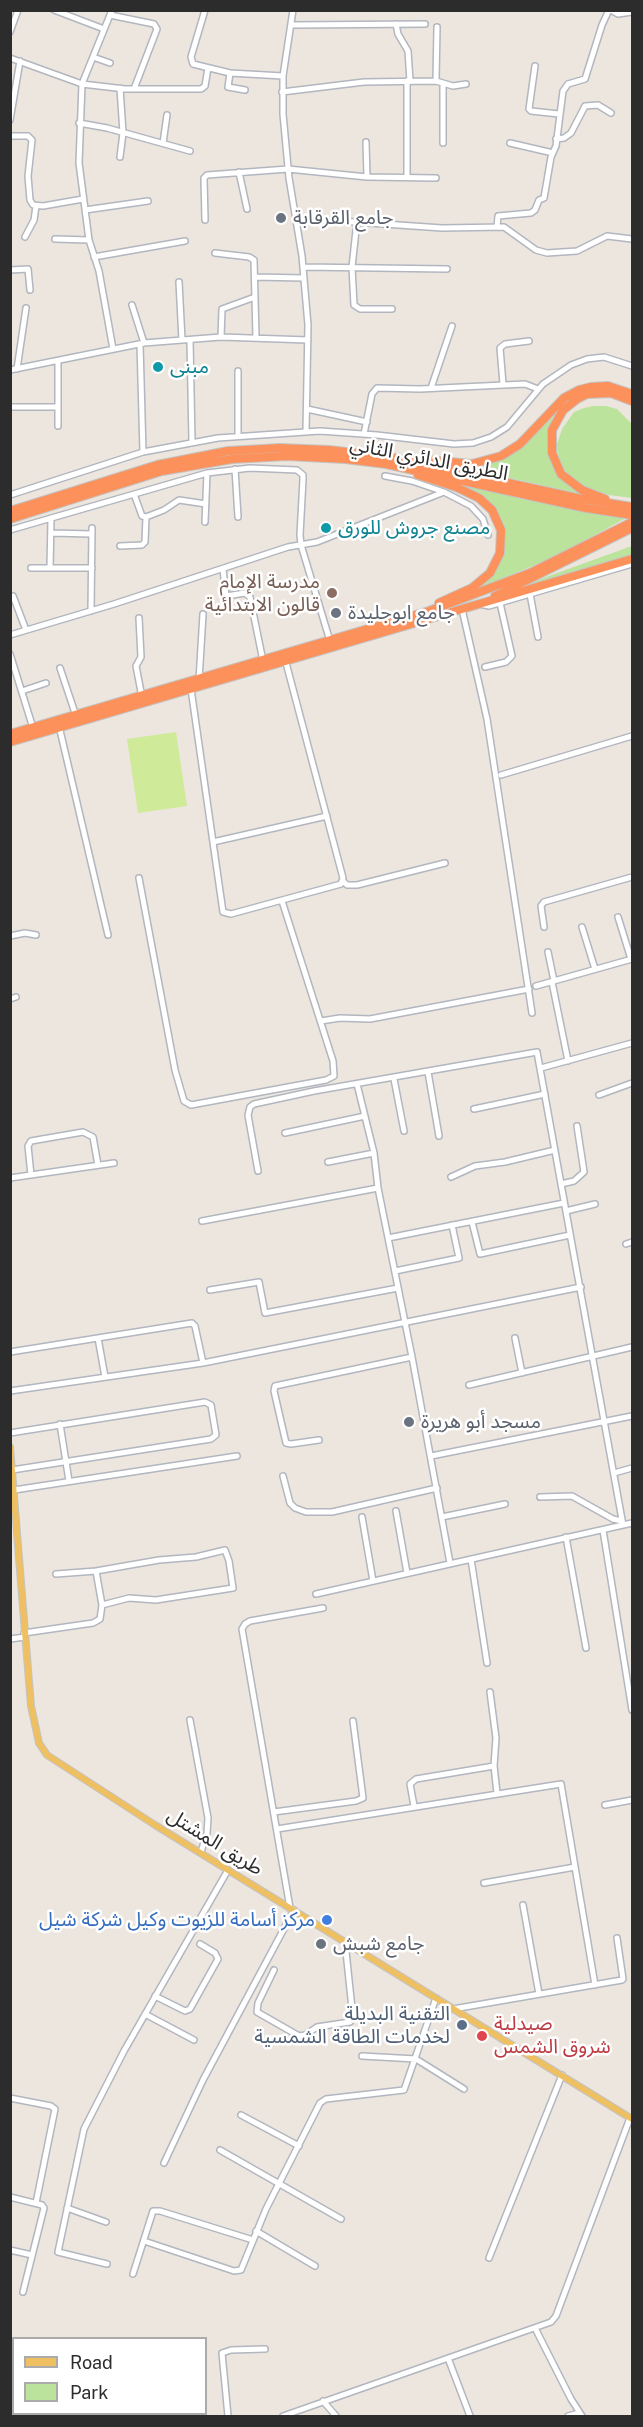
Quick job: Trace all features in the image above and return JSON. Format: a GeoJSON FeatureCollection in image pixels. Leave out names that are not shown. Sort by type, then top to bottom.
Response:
{"type":"FeatureCollection","features":[{"type":"Feature","properties":{"kind":"highway"},"geometry":{"type":"LineString","coordinates":[[387,461],[409,457],[465,464],[487,461],[514,448],[560,402],[574,392],[603,386],[633,394]]}},
{"type":"Feature","properties":{"kind":"highway"},"geometry":{"type":"LineString","coordinates":[[633,401],[605,392],[593,393],[576,399],[563,410],[557,419],[551,442],[555,464],[561,474],[571,483],[594,496],[633,507]]}},
{"type":"Feature","properties":{"kind":"highway","name":"الطريق الدائري الثاني"},"geometry":{"type":"LineString","coordinates":[[10,511],[141,469],[220,453],[263,448],[300,448],[387,461],[633,507]]}},
{"type":"Feature","properties":{"kind":"highway","name":"الطريق الدائري الثاني"},"geometry":{"type":"LineString","coordinates":[[10,519],[138,478],[215,462],[287,456],[387,461],[586,508],[633,515]]}},
{"type":"Feature","properties":{"kind":"highway"},"geometry":{"type":"LineString","coordinates":[[387,461],[479,498],[495,514],[502,536],[496,563],[481,581],[461,594],[402,616],[391,623]]}},
{"type":"Feature","properties":{"kind":"highway"},"geometry":{"type":"LineString","coordinates":[[10,742],[59,725],[191,689],[503,584],[631,525]]}},
{"type":"Feature","properties":{"kind":"highway"},"geometry":{"type":"LineString","coordinates":[[489,600],[503,591],[587,553],[631,525]]}},
{"type":"Feature","properties":{"kind":"highway"},"geometry":{"type":"LineString","coordinates":[[10,734],[59,725],[76,716],[263,660],[285,658],[633,559]]}},
{"type":"Feature","properties":{"kind":"main road","name":"طريق المشتل"},"geometry":{"type":"LineString","coordinates":[[10,1447],[14,1490],[14,1530],[35,1730],[39,1743],[47,1755],[56,1763],[631,2119]]}},
{"type":"Feature","properties":{"kind":"street"},"geometry":{"type":"LineString","coordinates":[[10,32],[12,21],[18,10]]}},
{"type":"Feature","properties":{"kind":"street"},"geometry":{"type":"LineString","coordinates":[[54,10],[104,29]]}},
{"type":"Feature","properties":{"kind":"street"},"geometry":{"type":"LineString","coordinates":[[205,10],[191,59],[195,65],[230,73],[283,76]]}},
{"type":"Feature","properties":{"kind":"street"},"geometry":{"type":"LineString","coordinates":[[293,10],[282,92],[288,169],[304,267],[308,340],[306,431]]}},
{"type":"Feature","properties":{"kind":"street"},"geometry":{"type":"LineString","coordinates":[[497,227],[498,216],[531,213],[535,210],[539,200],[544,199],[562,95],[566,86],[581,82],[585,78],[602,25],[610,10],[618,14],[633,12]]}},
{"type":"Feature","properties":{"kind":"street"},"geometry":{"type":"LineString","coordinates":[[113,349],[99,272],[88,240],[79,163],[82,84],[111,13],[154,24],[157,28],[134,89]]}},
{"type":"Feature","properties":{"kind":"street"},"geometry":{"type":"LineString","coordinates":[[396,24],[398,34],[408,51],[407,177]]}},
{"type":"Feature","properties":{"kind":"street"},"geometry":{"type":"LineString","coordinates":[[292,25],[424,24]]}},
{"type":"Feature","properties":{"kind":"street"},"geometry":{"type":"LineString","coordinates":[[436,81],[437,27]]}},
{"type":"Feature","properties":{"kind":"street"},"geometry":{"type":"LineString","coordinates":[[93,57],[110,63]]}},
{"type":"Feature","properties":{"kind":"street"},"geometry":{"type":"LineString","coordinates":[[10,58],[82,84],[134,89],[203,89],[208,68]]}},
{"type":"Feature","properties":{"kind":"street"},"geometry":{"type":"LineString","coordinates":[[10,120],[20,61]]}},
{"type":"Feature","properties":{"kind":"street"},"geometry":{"type":"LineString","coordinates":[[535,66],[529,109],[532,112],[559,114]]}},
{"type":"Feature","properties":{"kind":"street"},"geometry":{"type":"LineString","coordinates":[[230,73],[228,87],[244,90]]}},
{"type":"Feature","properties":{"kind":"street"},"geometry":{"type":"LineString","coordinates":[[282,92],[343,83],[436,81],[453,86],[466,84]]}},
{"type":"Feature","properties":{"kind":"street"},"geometry":{"type":"LineString","coordinates":[[443,84],[443,143]]}},
{"type":"Feature","properties":{"kind":"street"},"geometry":{"type":"LineString","coordinates":[[120,88],[123,133],[120,157]]}},
{"type":"Feature","properties":{"kind":"street"},"geometry":{"type":"LineString","coordinates":[[556,139],[564,138],[571,133],[585,106],[598,105],[611,113]]}},
{"type":"Feature","properties":{"kind":"street"},"geometry":{"type":"LineString","coordinates":[[163,143],[166,115]]}},
{"type":"Feature","properties":{"kind":"street"},"geometry":{"type":"LineString","coordinates":[[79,123],[190,151]]}},
{"type":"Feature","properties":{"kind":"street"},"geometry":{"type":"LineString","coordinates":[[10,136],[28,136],[32,140],[28,168],[29,197],[33,205],[83,199]]}},
{"type":"Feature","properties":{"kind":"street"},"geometry":{"type":"LineString","coordinates":[[366,142],[367,177]]}},
{"type":"Feature","properties":{"kind":"street"},"geometry":{"type":"LineString","coordinates":[[510,143],[553,153]]}},
{"type":"Feature","properties":{"kind":"street"},"geometry":{"type":"LineString","coordinates":[[205,219],[205,176],[288,169],[367,177],[436,178]]}},
{"type":"Feature","properties":{"kind":"street"},"geometry":{"type":"LineString","coordinates":[[239,172],[248,209]]}},
{"type":"Feature","properties":{"kind":"street"},"geometry":{"type":"LineString","coordinates":[[85,210],[148,201]]}},
{"type":"Feature","properties":{"kind":"street"},"geometry":{"type":"LineString","coordinates":[[25,237],[34,220],[36,206]]}},
{"type":"Feature","properties":{"kind":"street"},"geometry":{"type":"LineString","coordinates":[[297,218],[442,228],[509,228],[519,239],[536,250],[547,253],[577,251],[607,236],[633,239]]}},
{"type":"Feature","properties":{"kind":"street"},"geometry":{"type":"LineString","coordinates":[[357,221],[352,267],[355,307],[392,309]]}},
{"type":"Feature","properties":{"kind":"street"},"geometry":{"type":"LineString","coordinates":[[55,239],[88,240]]}},
{"type":"Feature","properties":{"kind":"street"},"geometry":{"type":"LineString","coordinates":[[94,257],[185,241]]}},
{"type":"Feature","properties":{"kind":"street"},"geometry":{"type":"LineString","coordinates":[[215,253],[249,257],[254,260],[256,337]]}},
{"type":"Feature","properties":{"kind":"street"},"geometry":{"type":"LineString","coordinates":[[304,267],[447,269]]}},
{"type":"Feature","properties":{"kind":"street"},"geometry":{"type":"LineString","coordinates":[[10,270],[29,270],[30,290]]}},
{"type":"Feature","properties":{"kind":"street"},"geometry":{"type":"LineString","coordinates":[[255,277],[304,278]]}},
{"type":"Feature","properties":{"kind":"street"},"geometry":{"type":"LineString","coordinates":[[179,282],[182,340]]}},
{"type":"Feature","properties":{"kind":"street"},"geometry":{"type":"LineString","coordinates":[[222,337],[222,309],[255,297]]}},
{"type":"Feature","properties":{"kind":"street"},"geometry":{"type":"LineString","coordinates":[[132,305],[142,343],[143,452]]}},
{"type":"Feature","properties":{"kind":"street"},"geometry":{"type":"LineString","coordinates":[[26,308],[14,369],[58,362],[142,343],[222,337],[308,340]]}},
{"type":"Feature","properties":{"kind":"street"},"geometry":{"type":"LineString","coordinates":[[431,388],[452,326]]}},
{"type":"Feature","properties":{"kind":"street"},"geometry":{"type":"LineString","coordinates":[[189,340],[192,442]]}},
{"type":"Feature","properties":{"kind":"street"},"geometry":{"type":"LineString","coordinates":[[503,384],[500,348],[505,344],[529,340]]}},
{"type":"Feature","properties":{"kind":"street"},"geometry":{"type":"LineString","coordinates":[[10,495],[143,452],[238,436],[306,431],[364,434],[454,444],[480,442],[507,427],[538,389],[559,371],[587,359],[609,358],[633,366]]}},
{"type":"Feature","properties":{"kind":"street"},"geometry":{"type":"LineString","coordinates":[[58,362],[58,426]]}},
{"type":"Feature","properties":{"kind":"street"},"geometry":{"type":"LineString","coordinates":[[238,371],[238,436]]}},
{"type":"Feature","properties":{"kind":"street"},"geometry":{"type":"LineString","coordinates":[[364,434],[372,394],[377,388],[525,384],[538,389]]}},
{"type":"Feature","properties":{"kind":"street"},"geometry":{"type":"LineString","coordinates":[[10,407],[58,407]]}},
{"type":"Feature","properties":{"kind":"street"},"geometry":{"type":"LineString","coordinates":[[307,409],[367,423]]}},
{"type":"Feature","properties":{"kind":"street"},"geometry":{"type":"LineString","coordinates":[[235,469],[238,518]]}},
{"type":"Feature","properties":{"kind":"street"},"geometry":{"type":"LineString","coordinates":[[10,530],[207,473],[235,469],[292,469],[300,472],[303,479],[301,545],[330,641]]}},
{"type":"Feature","properties":{"kind":"street"},"geometry":{"type":"LineString","coordinates":[[205,522],[207,473]]}},
{"type":"Feature","properties":{"kind":"street"},"geometry":{"type":"LineString","coordinates":[[385,476],[412,481],[444,492],[471,506],[483,519],[488,536]]}},
{"type":"Feature","properties":{"kind":"street"},"geometry":{"type":"LineString","coordinates":[[10,635],[359,527],[444,492]]}},
{"type":"Feature","properties":{"kind":"street"},"geometry":{"type":"LineString","coordinates":[[134,494],[142,516],[146,517]]}},
{"type":"Feature","properties":{"kind":"street"},"geometry":{"type":"LineString","coordinates":[[146,517],[165,510],[179,500],[206,504]]}},
{"type":"Feature","properties":{"kind":"street"},"geometry":{"type":"LineString","coordinates":[[120,546],[142,545],[145,542],[146,517]]}},
{"type":"Feature","properties":{"kind":"street"},"geometry":{"type":"LineString","coordinates":[[50,568],[51,519]]}},
{"type":"Feature","properties":{"kind":"street"},"geometry":{"type":"LineString","coordinates":[[51,533],[92,531],[91,611]]}},
{"type":"Feature","properties":{"kind":"street"},"geometry":{"type":"LineString","coordinates":[[479,604],[489,606],[633,564]]}},
{"type":"Feature","properties":{"kind":"street"},"geometry":{"type":"LineString","coordinates":[[31,568],[92,568]]}},
{"type":"Feature","properties":{"kind":"street"},"geometry":{"type":"LineString","coordinates":[[223,569],[226,596],[245,593],[250,597],[263,660]]}},
{"type":"Feature","properties":{"kind":"street"},"geometry":{"type":"LineString","coordinates":[[530,594],[538,637]]}},
{"type":"Feature","properties":{"kind":"street"},"geometry":{"type":"LineString","coordinates":[[13,596],[26,630]]}},
{"type":"Feature","properties":{"kind":"street"},"geometry":{"type":"LineString","coordinates":[[485,667],[506,662],[512,656],[500,603]]}},
{"type":"Feature","properties":{"kind":"street"},"geometry":{"type":"LineString","coordinates":[[462,609],[487,719],[532,1013]]}},
{"type":"Feature","properties":{"kind":"street"},"geometry":{"type":"LineString","coordinates":[[199,680],[204,614]]}},
{"type":"Feature","properties":{"kind":"street"},"geometry":{"type":"LineString","coordinates":[[139,618],[141,657],[136,666],[142,697]]}},
{"type":"Feature","properties":{"kind":"street"},"geometry":{"type":"LineString","coordinates":[[10,654],[33,728]]}},
{"type":"Feature","properties":{"kind":"street"},"geometry":{"type":"LineString","coordinates":[[285,658],[343,881],[347,885],[357,885],[445,863]]}},
{"type":"Feature","properties":{"kind":"street"},"geometry":{"type":"LineString","coordinates":[[60,668],[76,716]]}},
{"type":"Feature","properties":{"kind":"street"},"geometry":{"type":"LineString","coordinates":[[22,691],[46,683]]}},
{"type":"Feature","properties":{"kind":"street"},"geometry":{"type":"LineString","coordinates":[[191,689],[223,912],[231,914],[282,901],[341,884],[343,881]]}},
{"type":"Feature","properties":{"kind":"street"},"geometry":{"type":"LineString","coordinates":[[59,725],[108,936]]}},
{"type":"Feature","properties":{"kind":"street"},"geometry":{"type":"LineString","coordinates":[[501,775],[633,736]]}},
{"type":"Feature","properties":{"kind":"street"},"geometry":{"type":"LineString","coordinates":[[213,842],[327,816]]}},
{"type":"Feature","properties":{"kind":"street"},"geometry":{"type":"LineString","coordinates":[[544,927],[541,906],[544,902],[633,877]]}},
{"type":"Feature","properties":{"kind":"street"},"geometry":{"type":"LineString","coordinates":[[139,878],[170,1044],[182,1097],[187,1104],[198,1104],[332,1078],[335,1071],[333,1061],[282,901]]}},
{"type":"Feature","properties":{"kind":"street"},"geometry":{"type":"LineString","coordinates":[[536,986],[632,959],[618,917]]}},
{"type":"Feature","properties":{"kind":"street"},"geometry":{"type":"LineString","coordinates":[[582,927],[594,969]]}},
{"type":"Feature","properties":{"kind":"street"},"geometry":{"type":"LineString","coordinates":[[10,936],[25,933],[36,935]]}},
{"type":"Feature","properties":{"kind":"street"},"geometry":{"type":"LineString","coordinates":[[548,952],[568,1060]]}},
{"type":"Feature","properties":{"kind":"street"},"geometry":{"type":"LineString","coordinates":[[321,1021],[340,1018],[370,1019],[529,989]]}},
{"type":"Feature","properties":{"kind":"street"},"geometry":{"type":"LineString","coordinates":[[541,1068],[633,1043]]}},
{"type":"Feature","properties":{"kind":"street"},"geometry":{"type":"LineString","coordinates":[[258,1171],[248,1115],[250,1107],[254,1104],[394,1079],[534,1050],[538,1054],[541,1068],[623,1523]]}},
{"type":"Feature","properties":{"kind":"street"},"geometry":{"type":"LineString","coordinates":[[428,1072],[439,1136]]}},
{"type":"Feature","properties":{"kind":"street"},"geometry":{"type":"LineString","coordinates":[[394,1079],[404,1131]]}},
{"type":"Feature","properties":{"kind":"street"},"geometry":{"type":"LineString","coordinates":[[599,1095],[633,1083]]}},
{"type":"Feature","properties":{"kind":"street"},"geometry":{"type":"LineString","coordinates":[[357,1084],[374,1153],[378,1188],[450,1563]]}},
{"type":"Feature","properties":{"kind":"street"},"geometry":{"type":"LineString","coordinates":[[474,1109],[545,1094]]}},
{"type":"Feature","properties":{"kind":"street"},"geometry":{"type":"LineString","coordinates":[[285,1133],[365,1116]]}},
{"type":"Feature","properties":{"kind":"street"},"geometry":{"type":"LineString","coordinates":[[561,1184],[574,1181],[584,1172],[577,1126]]}},
{"type":"Feature","properties":{"kind":"street"},"geometry":{"type":"LineString","coordinates":[[31,1175],[28,1146],[31,1141],[83,1132],[93,1137],[98,1165]]}},
{"type":"Feature","properties":{"kind":"street"},"geometry":{"type":"LineString","coordinates":[[451,1177],[475,1166],[505,1162],[555,1150]]}},
{"type":"Feature","properties":{"kind":"street"},"geometry":{"type":"LineString","coordinates":[[328,1162],[374,1153]]}},
{"type":"Feature","properties":{"kind":"street"},"geometry":{"type":"LineString","coordinates":[[10,1178],[114,1163]]}},
{"type":"Feature","properties":{"kind":"street"},"geometry":{"type":"LineString","coordinates":[[202,1221],[378,1188]]}},
{"type":"Feature","properties":{"kind":"street"},"geometry":{"type":"LineString","coordinates":[[388,1238],[564,1203]]}},
{"type":"Feature","properties":{"kind":"street"},"geometry":{"type":"LineString","coordinates":[[566,1211],[595,1204]]}},
{"type":"Feature","properties":{"kind":"street"},"geometry":{"type":"LineString","coordinates":[[472,1222],[480,1254],[570,1235]]}},
{"type":"Feature","properties":{"kind":"street"},"geometry":{"type":"LineString","coordinates":[[395,1271],[456,1261],[459,1258],[452,1225]]}},
{"type":"Feature","properties":{"kind":"street"},"geometry":{"type":"LineString","coordinates":[[626,1244],[633,1242]]}},
{"type":"Feature","properties":{"kind":"street"},"geometry":{"type":"LineString","coordinates":[[210,1290],[259,1282],[265,1313],[398,1288]]}},
{"type":"Feature","properties":{"kind":"street"},"geometry":{"type":"LineString","coordinates":[[10,1391],[202,1363],[581,1287]]}},
{"type":"Feature","properties":{"kind":"street"},"geometry":{"type":"LineString","coordinates":[[10,1352],[192,1323],[195,1326],[202,1363]]}},
{"type":"Feature","properties":{"kind":"street"},"geometry":{"type":"LineString","coordinates":[[98,1338],[105,1377]]}},
{"type":"Feature","properties":{"kind":"street"},"geometry":{"type":"LineString","coordinates":[[515,1338],[522,1373]]}},
{"type":"Feature","properties":{"kind":"street"},"geometry":{"type":"LineString","coordinates":[[469,1385],[633,1347]]}},
{"type":"Feature","properties":{"kind":"street"},"geometry":{"type":"LineString","coordinates":[[319,1440],[286,1443],[275,1386],[412,1357]]}},
{"type":"Feature","properties":{"kind":"street"},"geometry":{"type":"LineString","coordinates":[[10,1432],[205,1402],[211,1405],[216,1435],[211,1439],[12,1470]]}},
{"type":"Feature","properties":{"kind":"street"},"geometry":{"type":"LineString","coordinates":[[431,1456],[633,1416]]}},
{"type":"Feature","properties":{"kind":"street"},"geometry":{"type":"LineString","coordinates":[[60,1424],[69,1481]]}},
{"type":"Feature","properties":{"kind":"street"},"geometry":{"type":"LineString","coordinates":[[14,1490],[237,1456]]}},
{"type":"Feature","properties":{"kind":"street"},"geometry":{"type":"LineString","coordinates":[[614,1473],[633,1468]]}},
{"type":"Feature","properties":{"kind":"street"},"geometry":{"type":"LineString","coordinates":[[283,1476],[290,1503],[295,1508],[306,1512],[332,1512],[437,1488]]}},
{"type":"Feature","properties":{"kind":"street"},"geometry":{"type":"LineString","coordinates":[[540,1497],[572,1496],[623,1523]]}},
{"type":"Feature","properties":{"kind":"street"},"geometry":{"type":"LineString","coordinates":[[442,1517],[505,1504]]}},
{"type":"Feature","properties":{"kind":"street"},"geometry":{"type":"LineString","coordinates":[[396,1511],[407,1573]]}},
{"type":"Feature","properties":{"kind":"street"},"geometry":{"type":"LineString","coordinates":[[362,1517],[373,1581]]}},
{"type":"Feature","properties":{"kind":"street"},"geometry":{"type":"LineString","coordinates":[[316,1594],[603,1530],[623,1523],[633,1523]]}},
{"type":"Feature","properties":{"kind":"street"},"geometry":{"type":"LineString","coordinates":[[603,1530],[633,1710]]}},
{"type":"Feature","properties":{"kind":"street"},"geometry":{"type":"LineString","coordinates":[[566,1537],[586,1648]]}},
{"type":"Feature","properties":{"kind":"street"},"geometry":{"type":"LineString","coordinates":[[56,1574],[96,1571],[159,1560],[196,1557],[225,1550],[233,1588],[156,1600],[129,1598],[102,1605]]}},
{"type":"Feature","properties":{"kind":"street"},"geometry":{"type":"LineString","coordinates":[[471,1558],[487,1663]]}},
{"type":"Feature","properties":{"kind":"street"},"geometry":{"type":"LineString","coordinates":[[10,1639],[93,1623],[100,1619],[102,1605],[96,1571]]}},
{"type":"Feature","properties":{"kind":"street"},"geometry":{"type":"LineString","coordinates":[[164,2163],[203,2080],[292,1909],[242,1629],[248,1622],[323,1608]]}},
{"type":"Feature","properties":{"kind":"street"},"geometry":{"type":"LineString","coordinates":[[490,1692],[496,1738],[494,1766],[496,1793]]}},
{"type":"Feature","properties":{"kind":"street"},"geometry":{"type":"LineString","coordinates":[[190,1720],[208,1818],[207,1833],[201,1852]]}},
{"type":"Feature","properties":{"kind":"street"},"geometry":{"type":"LineString","coordinates":[[274,1812],[356,1801],[363,1798],[353,1722]]}},
{"type":"Feature","properties":{"kind":"street"},"geometry":{"type":"LineString","coordinates":[[414,1806],[410,1784],[416,1779],[494,1766]]}},
{"type":"Feature","properties":{"kind":"street"},"geometry":{"type":"LineString","coordinates":[[277,1829],[561,1784],[595,1985]]}},
{"type":"Feature","properties":{"kind":"street"},"geometry":{"type":"LineString","coordinates":[[605,1804],[633,1800]]}},
{"type":"Feature","properties":{"kind":"street"},"geometry":{"type":"LineString","coordinates":[[484,1883],[575,1867]]}},
{"type":"Feature","properties":{"kind":"street"},"geometry":{"type":"LineString","coordinates":[[108,2264],[59,2253],[59,2244],[87,2120],[228,1870]]}},
{"type":"Feature","properties":{"kind":"street"},"geometry":{"type":"LineString","coordinates":[[523,1905],[539,1994]]}},
{"type":"Feature","properties":{"kind":"street"},"geometry":{"type":"LineString","coordinates":[[453,2009],[623,1979],[617,1938]]}},
{"type":"Feature","properties":{"kind":"street"},"geometry":{"type":"LineString","coordinates":[[274,1970],[258,2003],[257,2012],[299,2036],[322,2026],[350,2022],[353,2018],[345,1942]]}},
{"type":"Feature","properties":{"kind":"street"},"geometry":{"type":"LineString","coordinates":[[155,1996],[185,2011],[190,2009],[218,1959],[215,1953],[200,1944]]}},
{"type":"Feature","properties":{"kind":"street"},"geometry":{"type":"LineString","coordinates":[[144,2241],[237,2271],[243,2267],[256,2231],[278,2184],[323,2100],[403,2092],[436,1998]]}},
{"type":"Feature","properties":{"kind":"street"},"geometry":{"type":"LineString","coordinates":[[145,2014],[194,2040]]}},
{"type":"Feature","properties":{"kind":"street"},"geometry":{"type":"LineString","coordinates":[[362,2056],[416,2059],[464,2089]]}},
{"type":"Feature","properties":{"kind":"street"},"geometry":{"type":"LineString","coordinates":[[489,2258],[562,2075]]}},
{"type":"Feature","properties":{"kind":"street"},"geometry":{"type":"LineString","coordinates":[[10,2098],[51,2106],[55,2109],[36,2203]]}},
{"type":"Feature","properties":{"kind":"street"},"geometry":{"type":"LineString","coordinates":[[241,2115],[299,2146]]}},
{"type":"Feature","properties":{"kind":"street"},"geometry":{"type":"LineString","coordinates":[[283,2416],[551,2322],[556,2316],[631,2119]]}},
{"type":"Feature","properties":{"kind":"street"},"geometry":{"type":"LineString","coordinates":[[220,2150],[340,2219]]}},
{"type":"Feature","properties":{"kind":"street"},"geometry":{"type":"LineString","coordinates":[[10,2197],[36,2203],[44,2208],[23,2292]]}},
{"type":"Feature","properties":{"kind":"street"},"geometry":{"type":"LineString","coordinates":[[67,2208],[106,2222]]}},
{"type":"Feature","properties":{"kind":"street"},"geometry":{"type":"LineString","coordinates":[[133,2274],[150,2215],[156,2210],[253,2240]]}},
{"type":"Feature","properties":{"kind":"street"},"geometry":{"type":"LineString","coordinates":[[256,2231],[315,2266]]}},
{"type":"Feature","properties":{"kind":"street"},"geometry":{"type":"LineString","coordinates":[[10,2250],[32,2255]]}},
{"type":"Feature","properties":{"kind":"street"},"geometry":{"type":"LineString","coordinates":[[535,2328],[580,2415],[568,2416]]}},
{"type":"Feature","properties":{"kind":"street"},"geometry":{"type":"LineString","coordinates":[[228,2416],[222,2352],[265,2349]]}},
{"type":"Feature","properties":{"kind":"street"},"geometry":{"type":"LineString","coordinates":[[448,2358],[470,2416]]}},
{"type":"Feature","properties":{"kind":"street"},"geometry":{"type":"LineString","coordinates":[[323,2402],[336,2416]]}},
{"type":"Feature","properties":{"kind":"green space"},"geometry":{"type":"Polygon","coordinates":[[[593,406],[617,409],[632,424],[632,498],[609,495],[582,486],[562,467],[556,447],[562,429],[574,412],[593,406]]]}},
{"type":"Feature","properties":{"kind":"green space"},"geometry":{"type":"Polygon","coordinates":[[[554,416],[548,434],[549,455],[558,473],[590,496],[456,466],[481,465],[523,445],[554,416]]]}},
{"type":"Feature","properties":{"kind":"green space"},"geometry":{"type":"Polygon","coordinates":[[[459,482],[522,499],[626,518],[554,557],[463,595],[495,570],[503,553],[504,537],[500,519],[491,503],[482,495],[458,484],[459,482]]]}},
{"type":"Feature","properties":{"kind":"green space"},"geometry":{"type":"Polygon","coordinates":[[[632,546],[632,556],[510,591],[546,577],[632,546]]]}},
{"type":"Feature","properties":{"kind":"green space"},"geometry":{"type":"Polygon","coordinates":[[[176,732],[187,806],[138,813],[127,739],[176,732]]]}},
{"type":"Feature","properties":{"kind":"place","name":"جامع القرقابة"},"geometry":{"type":"Point","coordinates":[281,218]}},
{"type":"Feature","properties":{"kind":"place","name":"مبنى"},"geometry":{"type":"Point","coordinates":[158,367]}},
{"type":"Feature","properties":{"kind":"place","name":"مصنع جروش للورق"},"geometry":{"type":"Point","coordinates":[326,528]}},
{"type":"Feature","properties":{"kind":"place","name":"مدرسة الإمام قالون الابتدائية"},"geometry":{"type":"Point","coordinates":[332,593]}},
{"type":"Feature","properties":{"kind":"place","name":"جامع ابوجليدة"},"geometry":{"type":"Point","coordinates":[336,613]}},
{"type":"Feature","properties":{"kind":"place","name":"مسجد أبو هريرة"},"geometry":{"type":"Point","coordinates":[409,1422]}},
{"type":"Feature","properties":{"kind":"place","name":"مركز أسامة للزيوت وكيل شركة شيل"},"geometry":{"type":"Point","coordinates":[327,1920]}},
{"type":"Feature","properties":{"kind":"place","name":"جامع شبش"},"geometry":{"type":"Point","coordinates":[321,1944]}},
{"type":"Feature","properties":{"kind":"place","name":"التقنية البديلة لخدمات الطاقة الشمسية"},"geometry":{"type":"Point","coordinates":[462,2025]}},
{"type":"Feature","properties":{"kind":"place","name":"صيدلية شروق الشمس"},"geometry":{"type":"Point","coordinates":[482,2036]}}]}
